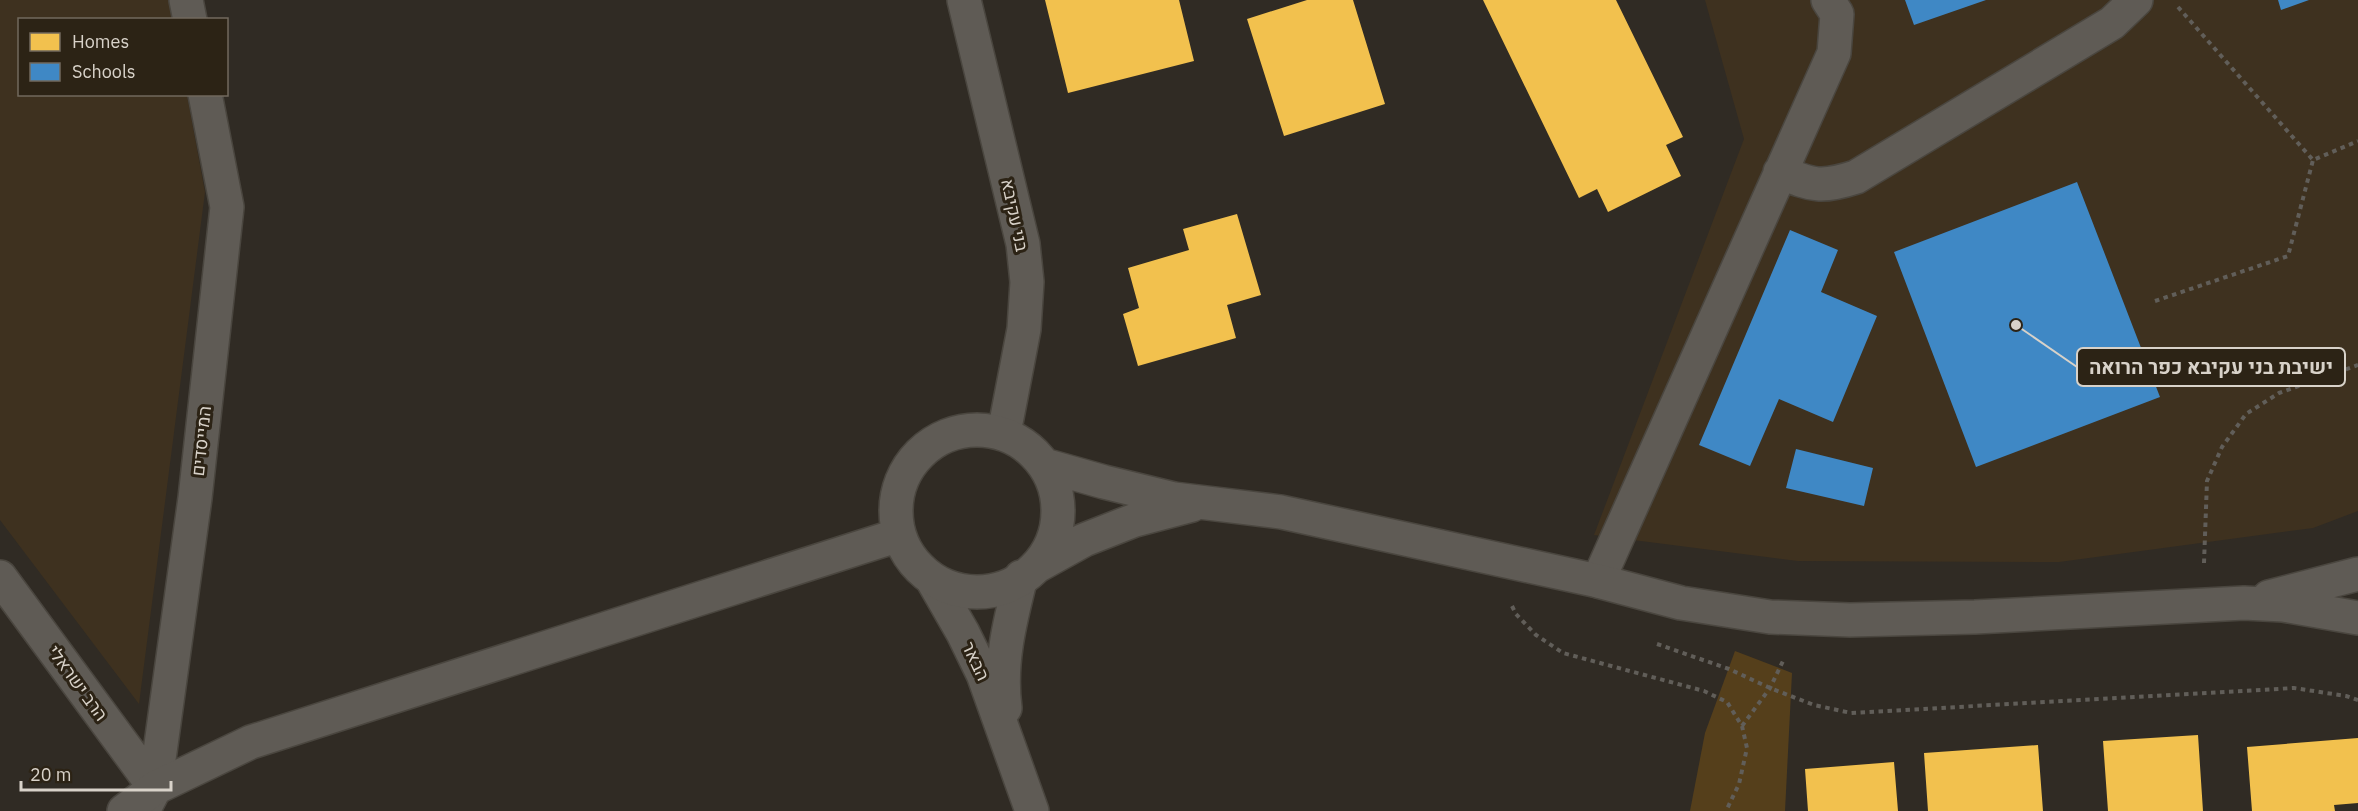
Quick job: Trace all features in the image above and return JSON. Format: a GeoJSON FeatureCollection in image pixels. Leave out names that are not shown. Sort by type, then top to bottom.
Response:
{"type":"FeatureCollection","features":[{"type":"Feature","properties":{"kind":"street"},"geometry":{"type":"LineString","coordinates":[[186,0],[190,18]]}},
{"type":"Feature","properties":{"kind":"street","name":"בני עקיבא"},"geometry":{"type":"LineString","coordinates":[[964,0],[1023,244],[1027,282],[1024,329],[1004,433]]}},
{"type":"Feature","properties":{"kind":"street"},"geometry":{"type":"LineString","coordinates":[[1598,581],[1833,53],[1837,14],[1828,0]]}},
{"type":"Feature","properties":{"kind":"street"},"geometry":{"type":"LineString","coordinates":[[1780,172],[1810,184],[1834,184],[1856,177],[2112,23],[2136,0]]}},
{"type":"Feature","properties":{"kind":"street","name":"המייסדים"},"geometry":{"type":"LineString","coordinates":[[149,800],[195,498],[227,207],[205,96]]}},
{"type":"Feature","properties":{"kind":"street"},"geometry":{"type":"LineString","coordinates":[[1029,572],[1053,538],[1058,508],[1056,489],[1044,465],[1024,445],[1004,433],[979,429],[965,430],[942,437],[922,450],[905,472],[896,500],[899,535],[911,558],[932,579],[960,591],[978,593],[1008,586],[1084,540],[1135,520],[1202,502]]}},
{"type":"Feature","properties":{"kind":"street"},"geometry":{"type":"LineString","coordinates":[[1044,465],[1174,499],[1281,512],[1485,555],[1681,603],[1770,617],[1873,620],[2244,603],[2283,605],[2358,618]]}},
{"type":"Feature","properties":{"kind":"street"},"geometry":{"type":"LineString","coordinates":[[124,811],[149,800],[251,742],[899,535]]}},
{"type":"Feature","properties":{"kind":"street","name":"הבאר"},"geometry":{"type":"LineString","coordinates":[[1011,748],[1002,684],[1007,631],[1029,572]]}},
{"type":"Feature","properties":{"kind":"street"},"geometry":{"type":"LineString","coordinates":[[2244,603],[2358,574]]}},
{"type":"Feature","properties":{"kind":"street","name":"הרב ישראלי"},"geometry":{"type":"LineString","coordinates":[[0,577],[149,800]]}},
{"type":"Feature","properties":{"kind":"street","name":"הבאר"},"geometry":{"type":"LineString","coordinates":[[932,579],[983,674],[1032,811]]}},
{"type":"Feature","properties":{"kind":"path"},"geometry":{"type":"LineString","coordinates":[[2171,0],[2313,160]]}},
{"type":"Feature","properties":{"kind":"path"},"geometry":{"type":"LineString","coordinates":[[2313,160],[2358,141]]}},
{"type":"Feature","properties":{"kind":"path"},"geometry":{"type":"LineString","coordinates":[[2155,301],[2288,256],[2313,160]]}},
{"type":"Feature","properties":{"kind":"path"},"geometry":{"type":"LineString","coordinates":[[2203,606],[2207,481],[2222,447],[2246,414],[2279,393],[2358,365]]}},
{"type":"Feature","properties":{"kind":"path"},"geometry":{"type":"LineString","coordinates":[[1485,555],[1516,614],[1536,635],[1563,653],[1704,691],[1727,702],[1742,726],[1747,748],[1739,783],[1726,811]]}},
{"type":"Feature","properties":{"kind":"path"},"geometry":{"type":"LineString","coordinates":[[1742,726],[1770,688],[1781,668],[1797,617]]}},
{"type":"Feature","properties":{"kind":"path"},"geometry":{"type":"LineString","coordinates":[[1651,642],[1729,669],[1814,705],[1851,713],[2294,688],[2358,700]]}},
{"type":"Feature","properties":{"kind":"shaded area"},"geometry":{"type":"Polygon","coordinates":[[[0,0],[170,0],[174,18],[18,18],[18,96],[187,96],[205,192],[139,704],[0,520],[0,0]]]}},
{"type":"Feature","properties":{"kind":"shaded area"},"geometry":{"type":"Polygon","coordinates":[[[1705,0],[2358,0],[2358,511],[2313,528],[2059,562],[1798,561],[1594,535],[1744,139],[1705,0]]]}},
{"type":"Feature","properties":{"kind":"shaded area"},"geometry":{"type":"Polygon","coordinates":[[[1735,651],[1792,673],[1785,811],[1690,811],[1705,733],[1735,651]]]}},
{"type":"Feature","properties":{"kind":"building: Homes"},"geometry":{"type":"Polygon","coordinates":[[[1045,0],[1179,0],[1194,61],[1068,93],[1045,0]]]}},
{"type":"Feature","properties":{"kind":"building: Homes"},"geometry":{"type":"Polygon","coordinates":[[[1307,0],[1353,0],[1385,104],[1284,136],[1247,19],[1307,0]]]}},
{"type":"Feature","properties":{"kind":"building: Homes"},"geometry":{"type":"Polygon","coordinates":[[[1483,0],[1616,0],[1683,137],[1666,145],[1681,176],[1608,212],[1597,189],[1579,198],[1483,0]]]}},
{"type":"Feature","properties":{"kind":"building: Homes"},"geometry":{"type":"Polygon","coordinates":[[[1237,214],[1261,295],[1227,305],[1236,338],[1138,366],[1123,314],[1139,308],[1128,268],[1189,250],[1183,229],[1237,214]]]}},
{"type":"Feature","properties":{"kind":"building: Homes"},"geometry":{"type":"Polygon","coordinates":[[[2198,735],[2203,811],[2108,811],[2103,741],[2198,735]]]}},
{"type":"Feature","properties":{"kind":"building: Homes"},"geometry":{"type":"Polygon","coordinates":[[[2358,738],[2358,803],[2334,805],[2335,811],[2252,811],[2247,747],[2358,738]]]}},
{"type":"Feature","properties":{"kind":"building: Homes"},"geometry":{"type":"Polygon","coordinates":[[[2038,745],[2043,811],[1928,811],[1924,753],[2038,745]]]}},
{"type":"Feature","properties":{"kind":"building: Homes"},"geometry":{"type":"Polygon","coordinates":[[[1894,762],[1898,811],[1808,811],[1805,769],[1894,762]]]}},
{"type":"Feature","properties":{"kind":"building: Schools"},"geometry":{"type":"Polygon","coordinates":[[[1905,0],[1986,0],[1914,25],[1905,0]]]}},
{"type":"Feature","properties":{"kind":"building: Schools"},"geometry":{"type":"Polygon","coordinates":[[[2278,0],[2309,0],[2281,10],[2278,0]]]}},
{"type":"Feature","properties":{"kind":"building: Schools"},"geometry":{"type":"Polygon","coordinates":[[[2077,182],[2160,397],[1976,467],[1894,252],[2077,182]]]}},
{"type":"Feature","properties":{"kind":"building: Schools"},"geometry":{"type":"Polygon","coordinates":[[[1790,230],[1838,250],[1821,292],[1877,316],[1833,422],[1779,399],[1750,466],[1699,445],[1790,230]]]}},
{"type":"Feature","properties":{"kind":"building: Schools"},"geometry":{"type":"Polygon","coordinates":[[[1796,449],[1873,468],[1864,506],[1786,488],[1796,449]]]}},
{"type":"Feature","properties":{"kind":"place","name":"ישיבת בני עקיבא כפר הרואה"},"geometry":{"type":"Point","coordinates":[2016,325]}}]}
